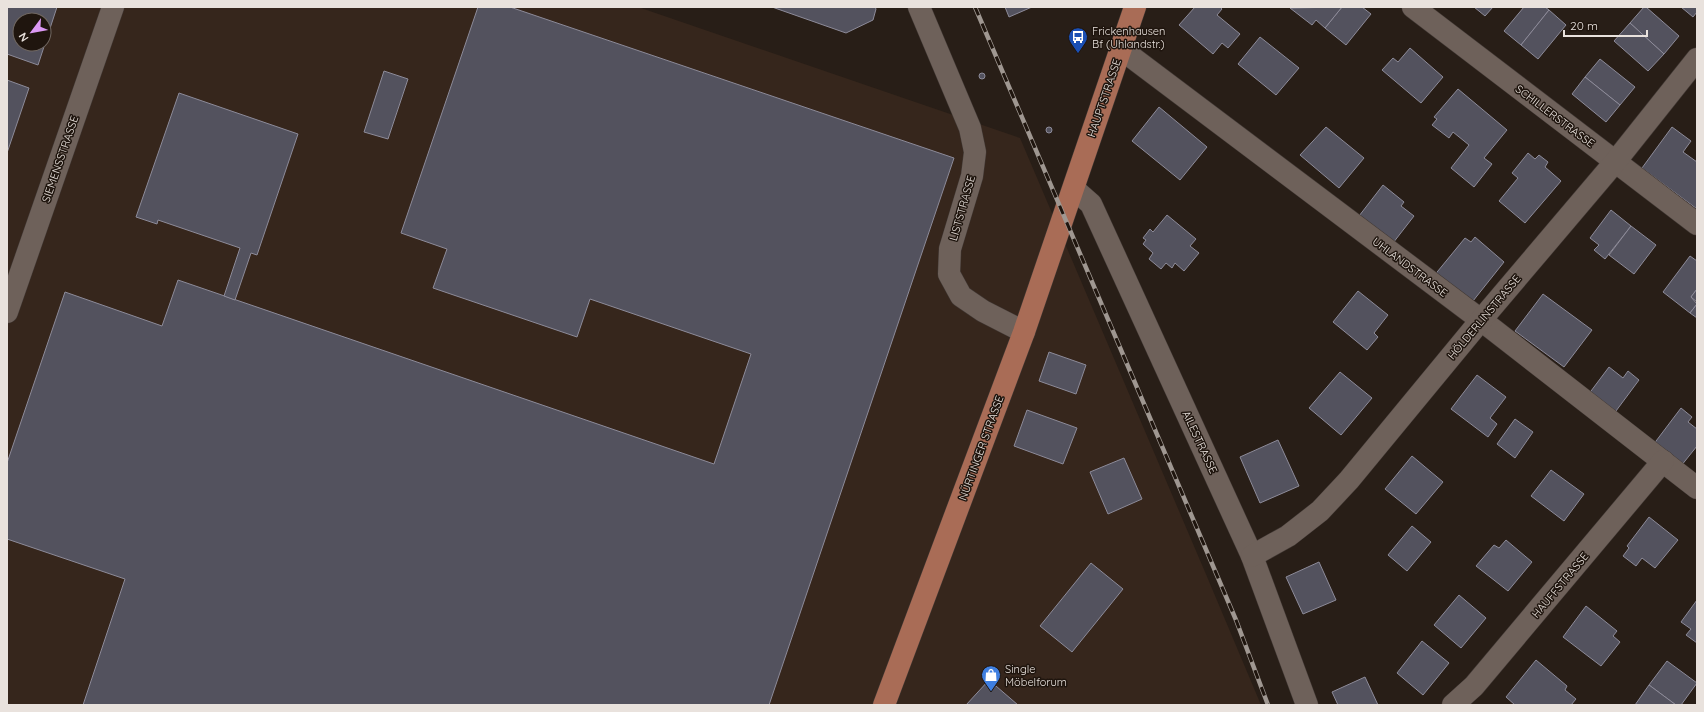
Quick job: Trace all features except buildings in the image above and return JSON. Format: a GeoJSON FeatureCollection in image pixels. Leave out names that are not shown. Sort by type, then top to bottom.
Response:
{"type":"FeatureCollection","features":[{"type":"Feature","properties":{"kind":"main road","name":"HAUPTSTRASSE"},"geometry":{"type":"LineString","coordinates":[[1074,189],[1135,7]]}},
{"type":"Feature","properties":{"kind":"main road","name":"NÜRTINGER STRASSE"},"geometry":{"type":"LineString","coordinates":[[884,705],[1024,332],[1074,189]]}},
{"type":"Feature","properties":{"kind":"street","name":"SIEMENSSTRASSE"},"geometry":{"type":"LineString","coordinates":[[7,312],[113,7]]}},
{"type":"Feature","properties":{"kind":"street","name":"LISTSTRASSE"},"geometry":{"type":"LineString","coordinates":[[919,7],[970,128],[975,152],[972,176],[950,249],[949,274],[961,296],[983,311],[1024,332]]}},
{"type":"Feature","properties":{"kind":"street","name":"SCHILLERSTRASSE"},"geometry":{"type":"LineString","coordinates":[[1413,7],[1697,224]]}},
{"type":"Feature","properties":{"kind":"street","name":"UHLANDSTRASSE"},"geometry":{"type":"LineString","coordinates":[[1121,48],[1481,320],[1697,488]]}},
{"type":"Feature","properties":{"kind":"street","name":"HÖLDERLINSTRASSE"},"geometry":{"type":"LineString","coordinates":[[1252,556],[1288,536],[1320,511],[1349,480],[1481,320],[1615,162],[1697,59]]}},
{"type":"Feature","properties":{"kind":"street","name":"AILESTRASSE"},"geometry":{"type":"LineString","coordinates":[[1074,189],[1091,204],[1252,556],[1307,705]]}},
{"type":"Feature","properties":{"kind":"street","name":"HAUFFSTRASSE"},"geometry":{"type":"LineString","coordinates":[[1453,705],[1474,686],[1663,461]]}},
{"type":"Feature","properties":{"kind":"shaded area"},"geometry":{"type":"Polygon","coordinates":[[[7,7],[638,7],[1020,138],[1261,705],[7,705],[7,7]]]}},
{"type":"Feature","properties":{"kind":"railway"},"geometry":{"type":"LineString","coordinates":[[975,7],[1236,620],[1268,705]]}},
{"type":"Feature","properties":{"kind":"place","name":"Frickenhausen Bf (Uhlandstr.)"},"geometry":{"type":"Point","coordinates":[1078,54]}},
{"type":"Feature","properties":{"kind":"place","name":"Single Möbelforum"},"geometry":{"type":"Point","coordinates":[991,692]}}]}
